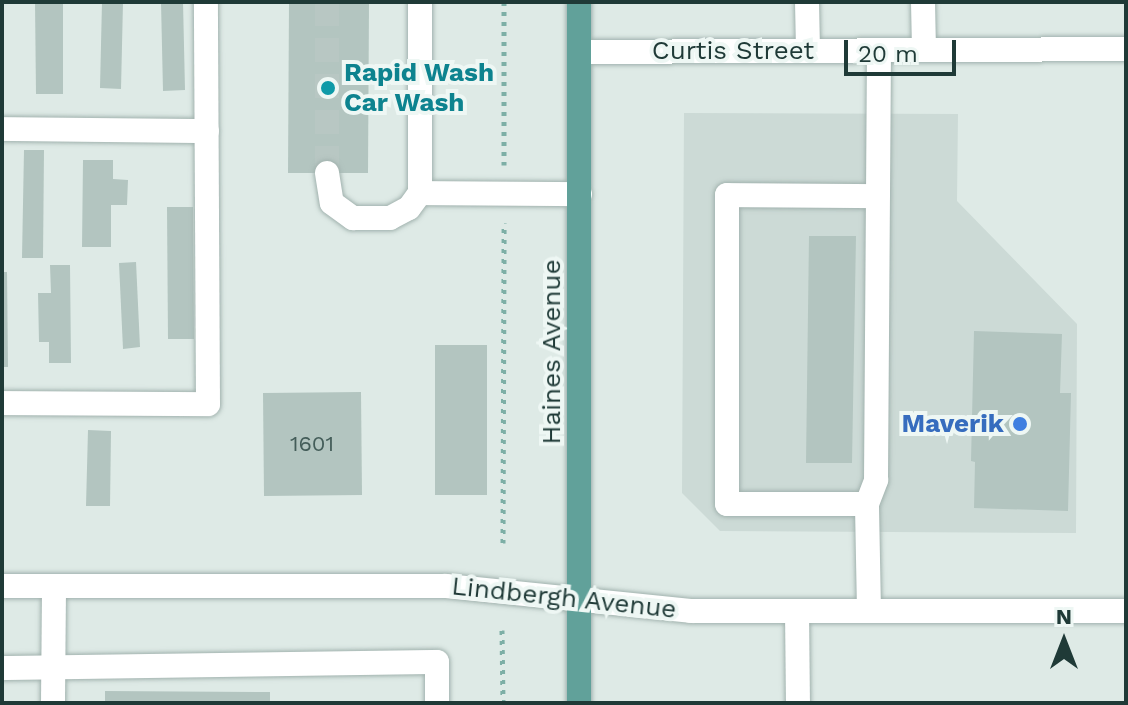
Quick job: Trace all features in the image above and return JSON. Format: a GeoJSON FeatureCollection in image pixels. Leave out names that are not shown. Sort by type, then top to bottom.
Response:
{"type":"FeatureCollection","features":[{"type":"Feature","properties":{"kind":"main road","name":"Haines Avenue"},"geometry":{"type":"LineString","coordinates":[[579,2],[579,703]]}},
{"type":"Feature","properties":{"kind":"street"},"geometry":{"type":"LineString","coordinates":[[2,403],[208,404],[206,2]]}},
{"type":"Feature","properties":{"kind":"street"},"geometry":{"type":"LineString","coordinates":[[327,173],[332,203],[353,218],[390,218],[409,208],[420,193],[420,2]]}},
{"type":"Feature","properties":{"kind":"street"},"geometry":{"type":"LineString","coordinates":[[807,2],[808,51]]}},
{"type":"Feature","properties":{"kind":"street"},"geometry":{"type":"LineString","coordinates":[[923,2],[924,50]]}},
{"type":"Feature","properties":{"kind":"street","name":"Curtis Street"},"geometry":{"type":"LineString","coordinates":[[580,52],[1126,49]]}},
{"type":"Feature","properties":{"kind":"street"},"geometry":{"type":"LineString","coordinates":[[869,611],[867,504],[876,480],[879,50]]}},
{"type":"Feature","properties":{"kind":"street"},"geometry":{"type":"LineString","coordinates":[[2,129],[207,131]]}},
{"type":"Feature","properties":{"kind":"street"},"geometry":{"type":"LineString","coordinates":[[420,193],[580,194]]}},
{"type":"Feature","properties":{"kind":"street"},"geometry":{"type":"LineString","coordinates":[[867,504],[727,504],[727,195],[878,196]]}},
{"type":"Feature","properties":{"kind":"street","name":"Lindbergh Avenue"},"geometry":{"type":"LineString","coordinates":[[2,586],[446,586],[691,611],[1126,611]]}},
{"type":"Feature","properties":{"kind":"street"},"geometry":{"type":"LineString","coordinates":[[53,703],[54,586]]}},
{"type":"Feature","properties":{"kind":"street"},"geometry":{"type":"LineString","coordinates":[[797,611],[798,703]]}},
{"type":"Feature","properties":{"kind":"street"},"geometry":{"type":"LineString","coordinates":[[2,668],[437,662],[437,703]]}},
{"type":"Feature","properties":{"kind":"path"},"geometry":{"type":"LineString","coordinates":[[503,543],[504,2]]}},
{"type":"Feature","properties":{"kind":"path"},"geometry":{"type":"LineString","coordinates":[[502,630],[503,703]]}},
{"type":"Feature","properties":{"kind":"shaded area"},"geometry":{"type":"Polygon","coordinates":[[[684,113],[958,114],[957,201],[1077,324],[1076,533],[720,531],[682,493],[684,113]]]}},
{"type":"Feature","properties":{"kind":"building"},"geometry":{"type":"Polygon","coordinates":[[[35,2],[63,2],[63,94],[36,94],[35,2]]]}},
{"type":"Feature","properties":{"kind":"building"},"geometry":{"type":"Polygon","coordinates":[[[102,2],[123,2],[121,89],[100,88],[102,2]]]}},
{"type":"Feature","properties":{"kind":"building"},"geometry":{"type":"Polygon","coordinates":[[[161,2],[183,2],[185,90],[163,91],[161,2]]]}},
{"type":"Feature","properties":{"kind":"building","name":"Rapid Wash Car Wash"},"geometry":{"type":"Polygon","coordinates":[[[289,2],[369,2],[368,173],[288,173],[289,2]]]}},
{"type":"Feature","properties":{"kind":"building"},"geometry":{"type":"Polygon","coordinates":[[[24,150],[44,150],[43,258],[22,258],[24,150]]]}},
{"type":"Feature","properties":{"kind":"building"},"geometry":{"type":"Polygon","coordinates":[[[83,160],[113,160],[113,179],[128,180],[127,205],[111,205],[111,247],[82,247],[83,160]]]}},
{"type":"Feature","properties":{"kind":"building"},"geometry":{"type":"Polygon","coordinates":[[[167,207],[193,207],[194,339],[168,339],[167,207]]]}},
{"type":"Feature","properties":{"kind":"building"},"geometry":{"type":"Polygon","coordinates":[[[809,236],[856,236],[852,463],[806,463],[809,236]]]}},
{"type":"Feature","properties":{"kind":"building"},"geometry":{"type":"Polygon","coordinates":[[[136,262],[140,347],[123,349],[119,263],[136,262]]]}},
{"type":"Feature","properties":{"kind":"building"},"geometry":{"type":"Polygon","coordinates":[[[50,265],[70,265],[71,363],[49,363],[49,342],[39,342],[38,293],[51,293],[50,265]]]}},
{"type":"Feature","properties":{"kind":"building"},"geometry":{"type":"Polygon","coordinates":[[[2,272],[7,272],[8,367],[2,367],[2,272]]]}},
{"type":"Feature","properties":{"kind":"building"},"geometry":{"type":"Polygon","coordinates":[[[974,331],[1062,334],[1060,393],[1071,393],[1068,511],[974,508],[975,462],[971,461],[974,331]]]}},
{"type":"Feature","properties":{"kind":"building"},"geometry":{"type":"Polygon","coordinates":[[[435,345],[487,345],[487,495],[435,495],[435,345]]]}},
{"type":"Feature","properties":{"kind":"building"},"geometry":{"type":"Polygon","coordinates":[[[361,392],[362,495],[264,496],[263,393],[361,392]]]}},
{"type":"Feature","properties":{"kind":"building"},"geometry":{"type":"Polygon","coordinates":[[[88,430],[111,431],[110,506],[86,506],[88,430]]]}},
{"type":"Feature","properties":{"kind":"building"},"geometry":{"type":"Polygon","coordinates":[[[105,691],[270,692],[270,703],[105,703],[105,691]]]}},
{"type":"Feature","properties":{"kind":"tunnel"},"geometry":{"type":"LineString","coordinates":[[327,2],[327,173]]}},
{"type":"Feature","properties":{"kind":"place","name":"Rapid Wash Car Wash"},"geometry":{"type":"Point","coordinates":[328,88]}},
{"type":"Feature","properties":{"kind":"place","name":"Maverik"},"geometry":{"type":"Point","coordinates":[1020,424]}}]}
